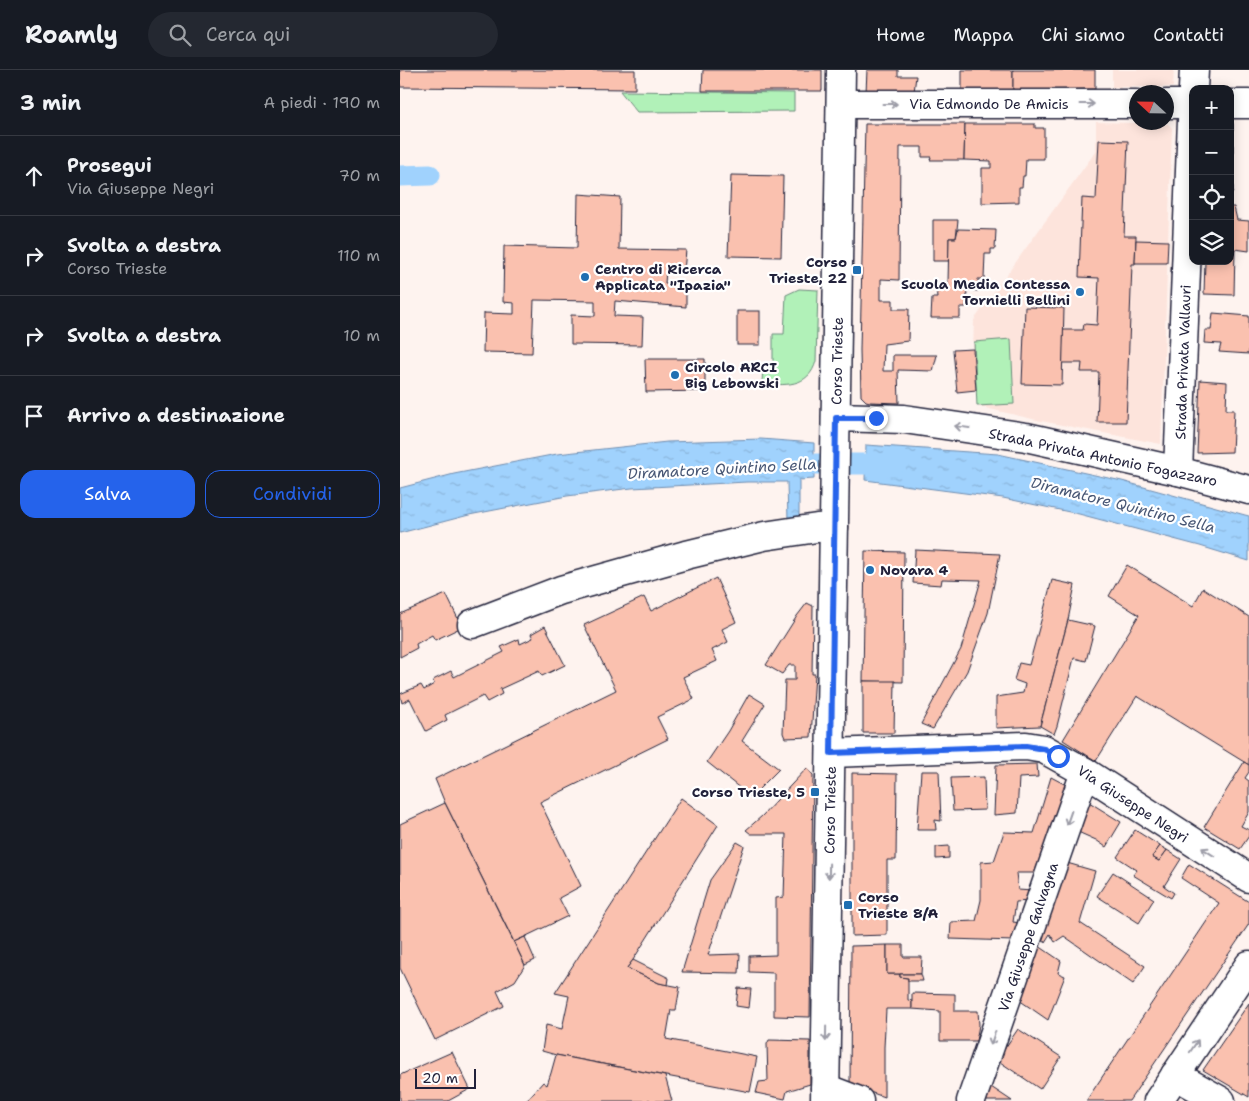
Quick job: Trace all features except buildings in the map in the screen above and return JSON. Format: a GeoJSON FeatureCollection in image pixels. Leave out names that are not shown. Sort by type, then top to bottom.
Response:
{"type":"FeatureCollection","features":[{"type":"Feature","properties":{"kind":"street","name":"Corso Trieste"},"geometry":{"type":"LineString","coordinates":[[825,1095],[842,70]]}},
{"type":"Feature","properties":{"kind":"street"},"geometry":{"type":"LineString","coordinates":[[1193,85],[1194,70]]}},
{"type":"Feature","properties":{"kind":"street","name":"Via Edmondo De Amicis"},"geometry":{"type":"LineString","coordinates":[[841,104],[1129,104]]}},
{"type":"Feature","properties":{"kind":"street"},"geometry":{"type":"LineString","coordinates":[[1174,104],[1189,104]]}},
{"type":"Feature","properties":{"kind":"street"},"geometry":{"type":"LineString","coordinates":[[1234,104],[1249,104]]}},
{"type":"Feature","properties":{"kind":"street","name":"Strada Privata Vallauri"},"geometry":{"type":"LineString","coordinates":[[1178,471],[1192,130]]}},
{"type":"Feature","properties":{"kind":"street","name":"Strada Privata Antonio Fogazzaro"},"geometry":{"type":"LineString","coordinates":[[836,418],[904,419],[1017,435],[1178,471],[1249,490]]}},
{"type":"Feature","properties":{"kind":"street"},"geometry":{"type":"LineString","coordinates":[[472,624],[561,590],[686,555],[733,543],[792,532],[817,528],[834,528]]}},
{"type":"Feature","properties":{"kind":"street","name":"Via Giuseppe Negri"},"geometry":{"type":"LineString","coordinates":[[831,753],[1026,746],[1044,749],[1085,772],[1249,878]]}},
{"type":"Feature","properties":{"kind":"street","name":"Via Giuseppe Galvagna"},"geometry":{"type":"LineString","coordinates":[[971,1101],[1085,772]]}},
{"type":"Feature","properties":{"kind":"street"},"geometry":{"type":"LineString","coordinates":[[1158,1101],[1249,965]]}},
{"type":"Feature","properties":{"kind":"street"},"geometry":{"type":"LineString","coordinates":[[1175,1075],[1221,1101]]}},
{"type":"Feature","properties":{"kind":"street"},"geometry":{"type":"LineString","coordinates":[[825,1095],[859,1101]]}},
{"type":"Feature","properties":{"kind":"shaded area"},"geometry":{"type":"Polygon","coordinates":[[[1112,70],[1174,70],[1173,85],[1112,87],[1112,70]]]}},
{"type":"Feature","properties":{"kind":"shaded area","name":"Scuola Media Contessa Tornielli Bellini"},"geometry":{"type":"Polygon","coordinates":[[[1096,122],[1129,123],[1129,130],[1172,130],[1161,444],[1041,421],[977,406],[973,349],[974,320],[1096,151],[1096,122]]]}},
{"type":"Feature","properties":{"kind":"green space"},"geometry":{"type":"Polygon","coordinates":[[[620,91],[794,93],[794,111],[637,112],[620,91]]]}},
{"type":"Feature","properties":{"kind":"green space"},"geometry":{"type":"Polygon","coordinates":[[[799,289],[818,290],[816,361],[813,370],[808,376],[795,383],[779,385],[762,384],[763,364],[773,363],[773,334],[784,334],[786,295],[799,289]]]}},
{"type":"Feature","properties":{"kind":"green space"},"geometry":{"type":"Polygon","coordinates":[[[1011,339],[1014,404],[977,406],[974,342],[1011,339]]]}},
{"type":"Feature","properties":{"kind":"water"},"geometry":{"type":"Polygon","coordinates":[[[761,439],[814,443],[814,479],[799,480],[799,520],[788,520],[787,482],[747,482],[632,488],[567,496],[469,515],[400,533],[400,488],[454,474],[557,454],[667,442],[761,439]]]}},
{"type":"Feature","properties":{"kind":"water"},"geometry":{"type":"Polygon","coordinates":[[[866,445],[998,454],[1122,481],[1249,516],[1249,561],[1079,514],[1003,498],[865,480],[866,445]]]}},
{"type":"Feature","properties":{"kind":"waterway"},"geometry":{"type":"LineString","coordinates":[[400,176],[430,175]]}},
{"type":"Feature","properties":{"kind":"waterway","name":"Diramatore Quintino Sella"},"geometry":{"type":"LineString","coordinates":[[786,464],[893,466]]}},
{"type":"Feature","properties":{"kind":"place","name":"Corso Trieste, 22"},"geometry":{"type":"Point","coordinates":[857,270]}},
{"type":"Feature","properties":{"kind":"place","name":"Centro di Ricerca Applicata \"Ipazia\""},"geometry":{"type":"Point","coordinates":[585,277]}},
{"type":"Feature","properties":{"kind":"place","name":"Scuola Media Contessa Tornielli Bellini"},"geometry":{"type":"Point","coordinates":[1080,292]}},
{"type":"Feature","properties":{"kind":"place","name":"Circolo ARCI Big Lebowski"},"geometry":{"type":"Point","coordinates":[675,375]}},
{"type":"Feature","properties":{"kind":"place","name":"Novara 4"},"geometry":{"type":"Point","coordinates":[870,570]}},
{"type":"Feature","properties":{"kind":"place","name":"Corso Trieste, 5"},"geometry":{"type":"Point","coordinates":[815,792]}},
{"type":"Feature","properties":{"kind":"place","name":"Corso Trieste 8/A"},"geometry":{"type":"Point","coordinates":[848,905]}},
{"type":"Feature","properties":{"kind":"route"},"geometry":{"type":"LineString","coordinates":[[876,418],[836,418],[831,753],[1026,746],[1044,749],[1058,756]]}}]}
